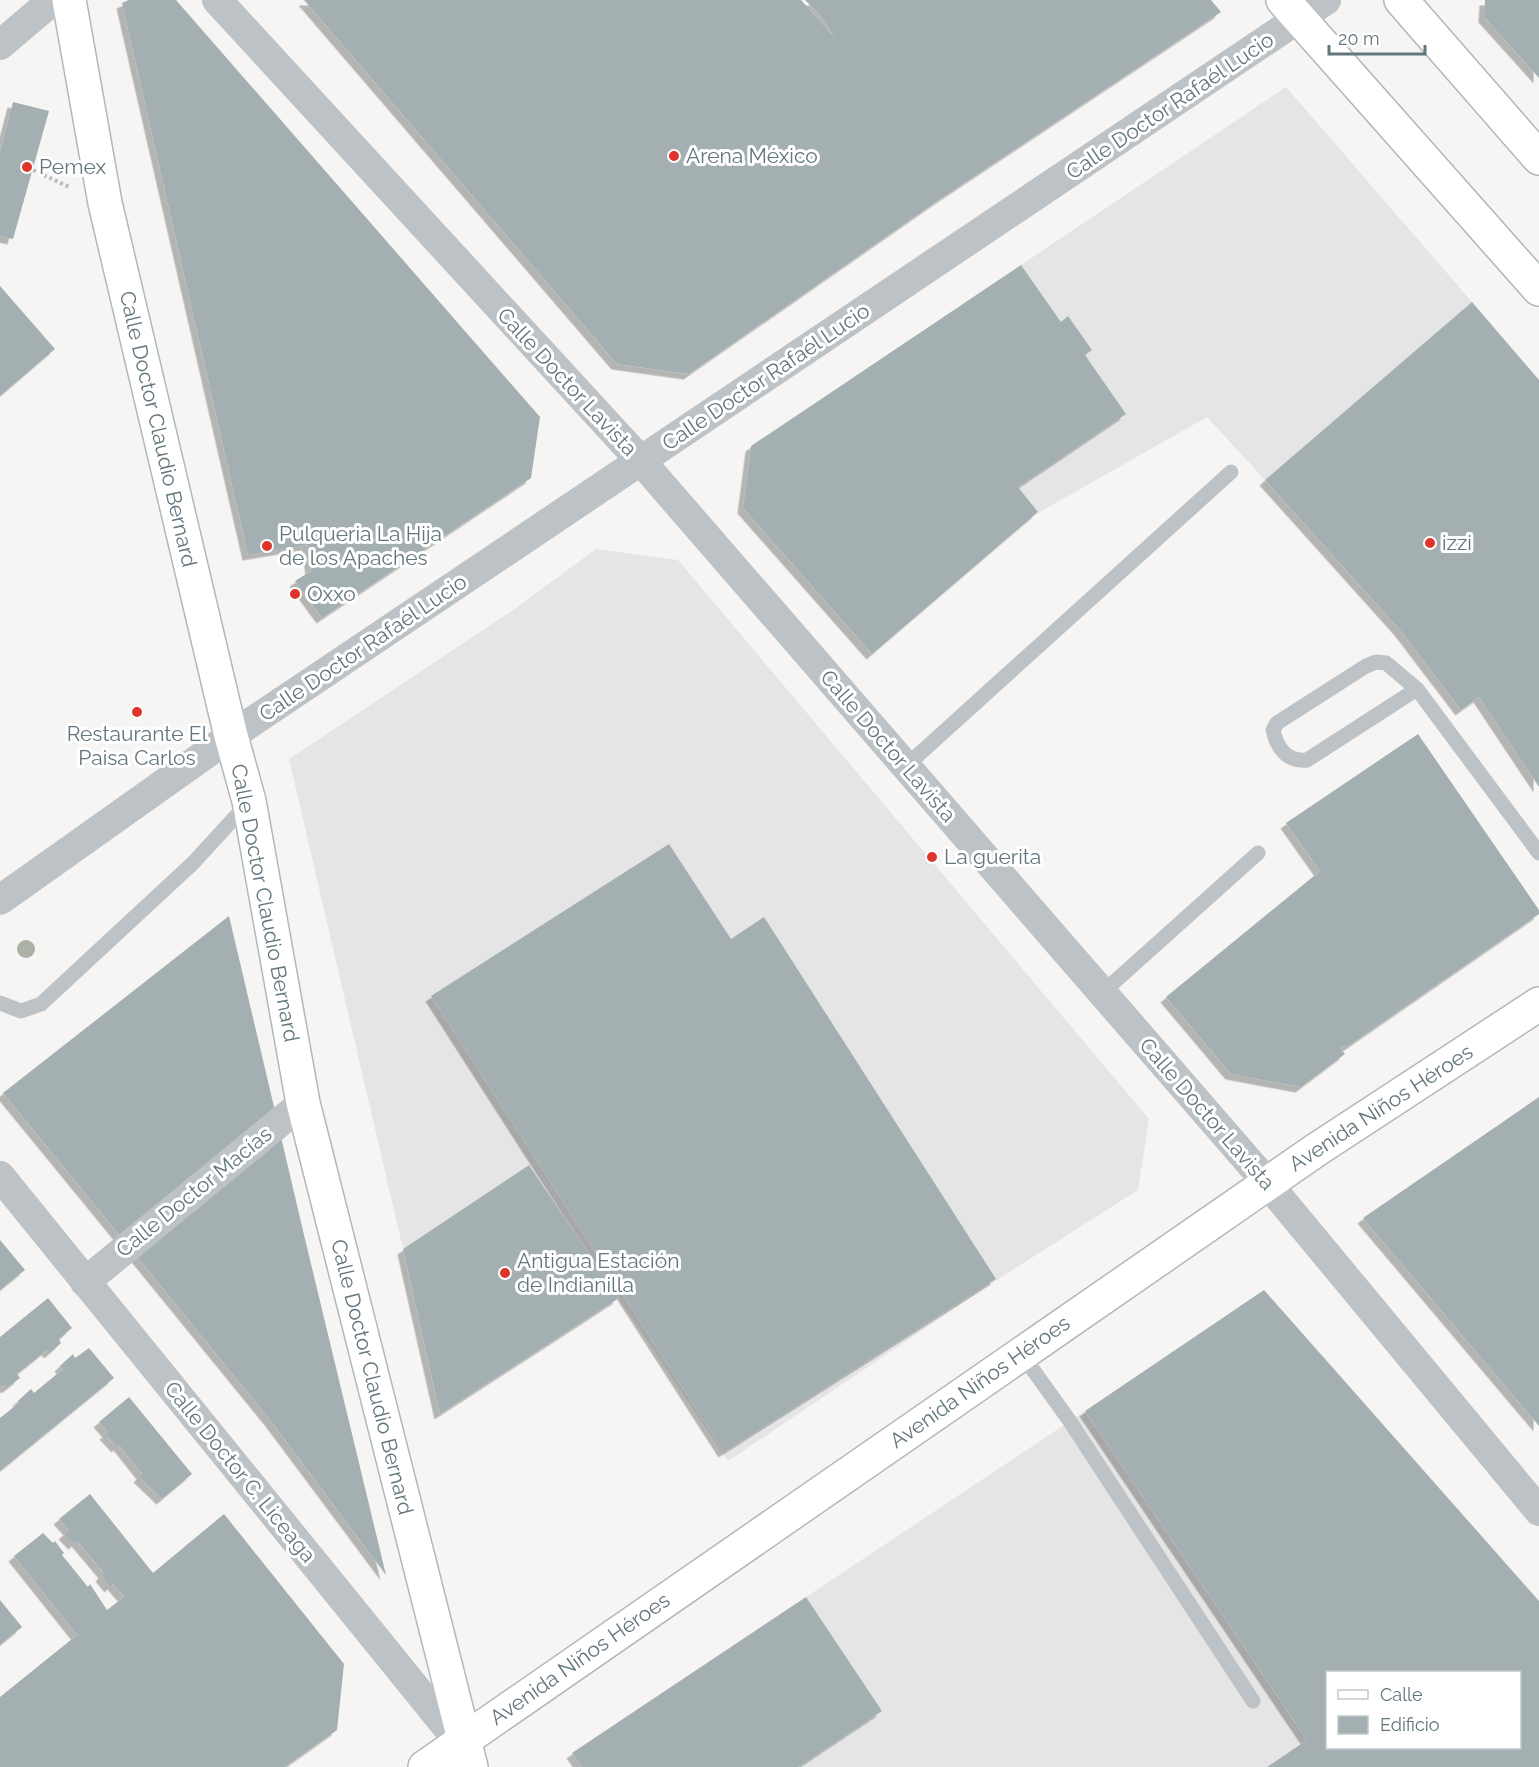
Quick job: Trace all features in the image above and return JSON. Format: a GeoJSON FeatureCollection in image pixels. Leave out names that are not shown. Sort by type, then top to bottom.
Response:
{"type":"FeatureCollection","features":[{"type":"Feature","properties":{"kind":"main road","name":"Calle Doctor Claudio Bernard"},"geometry":{"type":"LineString","coordinates":[[69,0],[105,203],[231,736],[249,801],[303,1103],[468,1754]]}},
{"type":"Feature","properties":{"kind":"main road"},"geometry":{"type":"LineString","coordinates":[[1401,0],[1539,158]]}},
{"type":"Feature","properties":{"kind":"main road"},"geometry":{"type":"LineString","coordinates":[[1291,9],[1539,289]]}},
{"type":"Feature","properties":{"kind":"main road","name":"Avenida Niños Héroes"},"geometry":{"type":"LineString","coordinates":[[425,1767],[468,1754],[1021,1353],[1267,1184],[1539,1004]]}},
{"type":"Feature","properties":{"kind":"street"},"geometry":{"type":"LineString","coordinates":[[0,45],[52,0]]}},
{"type":"Feature","properties":{"kind":"street","name":"Calle Doctor Lavista"},"geometry":{"type":"LineString","coordinates":[[217,0],[641,461],[1267,1184],[1539,1511]]}},
{"type":"Feature","properties":{"kind":"street","name":"Calle Doctor Rafaél Lucio"},"geometry":{"type":"LineString","coordinates":[[0,900],[231,736],[641,461],[1291,9],[1326,0]]}},
{"type":"Feature","properties":{"kind":"street","name":"Calle Doctor Macías"},"geometry":{"type":"LineString","coordinates":[[85,1281],[303,1103]]}},
{"type":"Feature","properties":{"kind":"street","name":"Calle Doctor C. Liceaga"},"geometry":{"type":"LineString","coordinates":[[0,1176],[468,1754]]}},
{"type":"Feature","properties":{"kind":"lane"},"geometry":{"type":"LineString","coordinates":[[906,766],[1231,472]]}},
{"type":"Feature","properties":{"kind":"lane"},"geometry":{"type":"LineString","coordinates":[[1417,688],[1307,760],[1296,761],[1287,757],[1275,738],[1273,730],[1277,723],[1366,666],[1376,662],[1386,663],[1417,688],[1539,853]]}},
{"type":"Feature","properties":{"kind":"lane"},"geometry":{"type":"LineString","coordinates":[[0,1003],[21,1011],[41,1004],[193,863],[249,801]]}},
{"type":"Feature","properties":{"kind":"lane"},"geometry":{"type":"LineString","coordinates":[[1102,993],[1258,853]]}},
{"type":"Feature","properties":{"kind":"lane"},"geometry":{"type":"LineString","coordinates":[[1021,1353],[1069,1420],[1253,1701]]}},
{"type":"Feature","properties":{"kind":"shaded area"},"geometry":{"type":"Polygon","coordinates":[[[1286,87],[1472,302],[1265,480],[1207,417],[1038,513],[1018,487],[1126,414],[1085,355],[1091,350],[1061,322],[1021,265],[1286,87]]]}},
{"type":"Feature","properties":{"kind":"shaded area"},"geometry":{"type":"Polygon","coordinates":[[[596,549],[678,560],[1149,1119],[1138,1190],[1003,1276],[728,1461],[529,1165],[403,1249],[289,759],[516,608],[596,549]]]}},
{"type":"Feature","properties":{"kind":"shaded area"},"geometry":{"type":"Polygon","coordinates":[[[1085,1411],[1307,1740],[1267,1767],[798,1767],[882,1711],[806,1597],[1085,1411]]]}},
{"type":"Feature","properties":{"kind":"building"},"geometry":{"type":"Polygon","coordinates":[[[129,0],[176,0],[540,417],[531,478],[322,618],[295,581],[311,571],[308,545],[248,555],[122,3],[129,0]]]}},
{"type":"Feature","properties":{"kind":"building"},"geometry":{"type":"Polygon","coordinates":[[[304,0],[801,0],[834,37],[825,21],[805,0],[1211,0],[1221,12],[943,197],[689,374],[617,364],[304,0]]]}},
{"type":"Feature","properties":{"kind":"building"},"geometry":{"type":"Polygon","coordinates":[[[1485,0],[1539,0],[1539,78],[1484,17],[1485,0]]]}},
{"type":"Feature","properties":{"kind":"building"},"geometry":{"type":"Polygon","coordinates":[[[13,102],[49,111],[13,239],[0,236],[0,152],[13,102]]]}},
{"type":"Feature","properties":{"kind":"building"},"geometry":{"type":"Polygon","coordinates":[[[1021,265],[1061,322],[1068,316],[1092,350],[1085,355],[1126,414],[1018,487],[1038,512],[872,654],[743,508],[751,446],[1021,265]]]}},
{"type":"Feature","properties":{"kind":"building"},"geometry":{"type":"Polygon","coordinates":[[[0,286],[55,349],[0,396],[0,286]]]}},
{"type":"Feature","properties":{"kind":"building","name":"izzi"},"geometry":{"type":"Polygon","coordinates":[[[1472,302],[1539,380],[1539,787],[1479,697],[1461,710],[1400,630],[1265,480],[1472,302]]]}},
{"type":"Feature","properties":{"kind":"building"},"geometry":{"type":"Polygon","coordinates":[[[1418,734],[1539,910],[1539,914],[1347,1047],[1346,1045],[1340,1048],[1345,1054],[1301,1087],[1231,1074],[1166,997],[1320,871],[1286,823],[1418,734]]]}},
{"type":"Feature","properties":{"kind":"building"},"geometry":{"type":"Polygon","coordinates":[[[669,844],[731,939],[764,917],[996,1279],[724,1452],[431,996],[669,844]]]}},
{"type":"Feature","properties":{"kind":"building"},"geometry":{"type":"Polygon","coordinates":[[[229,916],[275,1111],[121,1237],[3,1093],[229,916]]]}},
{"type":"Feature","properties":{"kind":"building"},"geometry":{"type":"Polygon","coordinates":[[[1539,1097],[1539,1426],[1363,1218],[1539,1097]]]}},
{"type":"Feature","properties":{"kind":"building"},"geometry":{"type":"Polygon","coordinates":[[[281,1137],[386,1575],[271,1421],[134,1253],[281,1137]]]}},
{"type":"Feature","properties":{"kind":"building","name":"Antigua Estación de Indianilla"},"geometry":{"type":"Polygon","coordinates":[[[529,1165],[619,1298],[440,1414],[403,1249],[529,1165]]]}},
{"type":"Feature","properties":{"kind":"building"},"geometry":{"type":"Polygon","coordinates":[[[0,1240],[25,1270],[0,1290],[0,1240]]]}},
{"type":"Feature","properties":{"kind":"building"},"geometry":{"type":"Polygon","coordinates":[[[1264,1290],[1539,1601],[1539,1767],[1267,1767],[1307,1740],[1085,1411],[1264,1290]]]}},
{"type":"Feature","properties":{"kind":"building"},"geometry":{"type":"Polygon","coordinates":[[[48,1298],[72,1328],[59,1339],[61,1343],[50,1353],[47,1350],[17,1374],[20,1378],[7,1388],[4,1385],[0,1388],[0,1337],[48,1298]]]}},
{"type":"Feature","properties":{"kind":"building"},"geometry":{"type":"Polygon","coordinates":[[[89,1348],[114,1378],[0,1471],[0,1418],[19,1403],[18,1401],[31,1389],[34,1393],[63,1369],[60,1366],[73,1354],[75,1358],[89,1348]]]}},
{"type":"Feature","properties":{"kind":"building"},"geometry":{"type":"Polygon","coordinates":[[[129,1397],[192,1474],[162,1499],[139,1477],[142,1474],[119,1445],[117,1447],[105,1434],[108,1432],[99,1422],[129,1397]]]}},
{"type":"Feature","properties":{"kind":"building"},"geometry":{"type":"Polygon","coordinates":[[[90,1494],[153,1573],[224,1514],[344,1664],[337,1730],[285,1767],[0,1767],[0,1697],[77,1635],[14,1556],[43,1533],[53,1543],[55,1541],[64,1553],[62,1555],[88,1587],[90,1584],[107,1610],[124,1597],[113,1584],[110,1587],[101,1576],[104,1573],[77,1541],[74,1544],[64,1534],[69,1530],[59,1519],[90,1494]]]}},
{"type":"Feature","properties":{"kind":"building"},"geometry":{"type":"Polygon","coordinates":[[[806,1597],[882,1711],[798,1767],[582,1767],[572,1753],[806,1597]]]}},
{"type":"Feature","properties":{"kind":"building"},"geometry":{"type":"Polygon","coordinates":[[[0,1600],[22,1627],[0,1645],[0,1600]]]}},
{"type":"Feature","properties":{"kind":"place","name":"Arena México"},"geometry":{"type":"Point","coordinates":[674,156]}},
{"type":"Feature","properties":{"kind":"place","name":"Pemex"},"geometry":{"type":"Point","coordinates":[27,167]}},
{"type":"Feature","properties":{"kind":"place","name":"izzi"},"geometry":{"type":"Point","coordinates":[1430,543]}},
{"type":"Feature","properties":{"kind":"place","name":"Pulqueria La Hija de los Apaches"},"geometry":{"type":"Point","coordinates":[267,546]}},
{"type":"Feature","properties":{"kind":"place","name":"Oxxo"},"geometry":{"type":"Point","coordinates":[295,594]}},
{"type":"Feature","properties":{"kind":"place","name":"Restaurante El Paisa Carlos"},"geometry":{"type":"Point","coordinates":[137,712]}},
{"type":"Feature","properties":{"kind":"place","name":"La guerita"},"geometry":{"type":"Point","coordinates":[932,857]}},
{"type":"Feature","properties":{"kind":"place","name":"Antigua Estación de Indianilla"},"geometry":{"type":"Point","coordinates":[505,1273]}}]}
